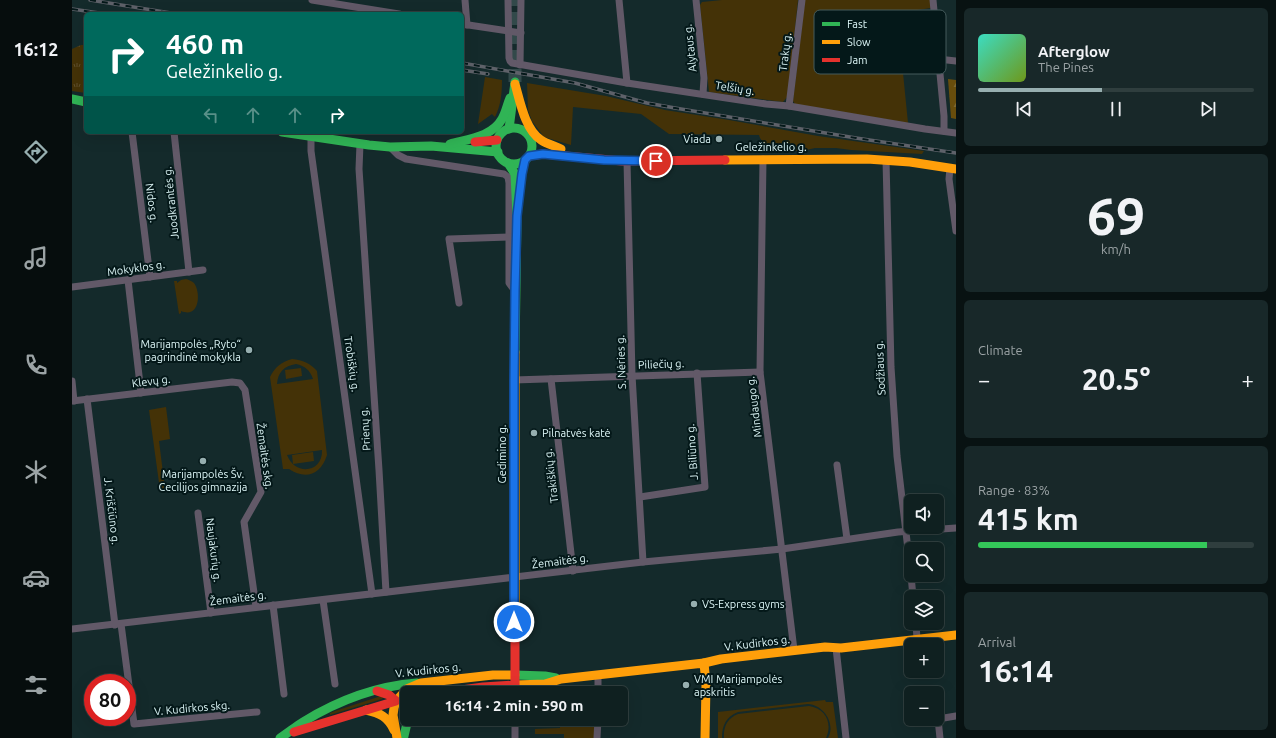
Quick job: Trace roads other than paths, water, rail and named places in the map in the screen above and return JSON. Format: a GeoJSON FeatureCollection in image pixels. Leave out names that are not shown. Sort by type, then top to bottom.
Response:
{"type":"FeatureCollection","features":[{"type":"Feature","properties":{"kind":"main road"},"geometry":{"type":"LineString","coordinates":[[509,129],[515,83]]}},
{"type":"Feature","properties":{"kind":"main road"},"geometry":{"type":"LineString","coordinates":[[450,144],[485,134],[495,128],[502,118],[515,83]]}},
{"type":"Feature","properties":{"kind":"main road"},"geometry":{"type":"LineString","coordinates":[[515,83],[525,115],[536,135],[540,139],[561,148]]}},
{"type":"Feature","properties":{"kind":"main road"},"geometry":{"type":"LineString","coordinates":[[514,94],[520,129]]}},
{"type":"Feature","properties":{"kind":"main road"},"geometry":{"type":"LineString","coordinates":[[72,99],[84,102]]}},
{"type":"Feature","properties":{"kind":"main road"},"geometry":{"type":"LineString","coordinates":[[509,129],[520,129],[525,132],[532,141],[532,151],[527,158],[520,163],[508,163],[500,157],[496,146],[497,140],[500,135],[509,129]]}},
{"type":"Feature","properties":{"kind":"main road"},"geometry":{"type":"LineString","coordinates":[[294,134],[390,147],[431,146],[497,140]]}},
{"type":"Feature","properties":{"kind":"main road","name":"Geležinkelio g."},"geometry":{"type":"LineString","coordinates":[[532,141],[544,146],[561,148],[586,158]]}},
{"type":"Feature","properties":{"kind":"main road"},"geometry":{"type":"LineString","coordinates":[[431,146],[498,152]]}},
{"type":"Feature","properties":{"kind":"main road","name":"Geležinkelio g."},"geometry":{"type":"LineString","coordinates":[[527,158],[543,154],[627,161],[763,159],[886,160],[953,169]]}},
{"type":"Feature","properties":{"kind":"main road","name":"Gedimino g."},"geometry":{"type":"LineString","coordinates":[[517,216],[522,174],[527,158]]}},
{"type":"Feature","properties":{"kind":"main road","name":"Gedimino g."},"geometry":{"type":"LineString","coordinates":[[508,163],[515,174],[517,216],[514,380],[515,686]]}},
{"type":"Feature","properties":{"kind":"main road","name":"V. Kudirkos g."},"geometry":{"type":"LineString","coordinates":[[928,638],[956,635]]}},
{"type":"Feature","properties":{"kind":"main road","name":"V. Kudirkos g."},"geometry":{"type":"LineString","coordinates":[[533,686],[561,680],[704,663],[794,650],[825,647],[836,648],[904,641]]}},
{"type":"Feature","properties":{"kind":"main road"},"geometry":{"type":"LineString","coordinates":[[706,681],[709,671],[718,660]]}},
{"type":"Feature","properties":{"kind":"main road"},"geometry":{"type":"LineString","coordinates":[[704,663],[706,681],[705,738]]}},
{"type":"Feature","properties":{"kind":"main road","name":"V. Kudirkos g."},"geometry":{"type":"LineString","coordinates":[[282,736],[307,719],[323,711],[377,691],[407,683],[421,683],[493,675],[545,676],[561,680]]}},
{"type":"Feature","properties":{"kind":"main road"},"geometry":{"type":"LineString","coordinates":[[396,701],[407,689],[421,683]]}},
{"type":"Feature","properties":{"kind":"main road","name":"V. Kudirkos g."},"geometry":{"type":"LineString","coordinates":[[494,686],[504,686]]}},
{"type":"Feature","properties":{"kind":"main road"},"geometry":{"type":"LineString","coordinates":[[377,691],[391,695],[396,701],[401,714],[401,737]]}},
{"type":"Feature","properties":{"kind":"main road","name":"V. Kudirkos g."},"geometry":{"type":"LineString","coordinates":[[282,736],[400,700]]}},
{"type":"Feature","properties":{"kind":"main road"},"geometry":{"type":"LineString","coordinates":[[364,710],[382,714],[391,722],[401,737]]}},
{"type":"Feature","properties":{"kind":"main road"},"geometry":{"type":"LineString","coordinates":[[401,737],[405,726]]}},
{"type":"Feature","properties":{"kind":"street"},"geometry":{"type":"LineString","coordinates":[[312,0],[387,12]]}},
{"type":"Feature","properties":{"kind":"street"},"geometry":{"type":"LineString","coordinates":[[464,0],[465,25],[521,33]]}},
{"type":"Feature","properties":{"kind":"street"},"geometry":{"type":"LineString","coordinates":[[508,0],[508,32]]}},
{"type":"Feature","properties":{"kind":"street"},"geometry":{"type":"LineString","coordinates":[[520,65],[521,0]]}},
{"type":"Feature","properties":{"kind":"street"},"geometry":{"type":"LineString","coordinates":[[619,0],[628,83]]}},
{"type":"Feature","properties":{"kind":"street","name":"Alytaus g."},"geometry":{"type":"LineString","coordinates":[[696,0],[704,78],[704,94]]}},
{"type":"Feature","properties":{"kind":"street","name":"Trakų g."},"geometry":{"type":"LineString","coordinates":[[789,106],[802,0]]}},
{"type":"Feature","properties":{"kind":"street"},"geometry":{"type":"LineString","coordinates":[[933,0],[934,10]]}},
{"type":"Feature","properties":{"kind":"street","name":"Telšių g."},"geometry":{"type":"LineString","coordinates":[[508,32],[510,61],[520,65],[956,133]]}},
{"type":"Feature","properties":{"kind":"street"},"geometry":{"type":"LineString","coordinates":[[946,60],[956,61]]}},
{"type":"Feature","properties":{"kind":"street"},"geometry":{"type":"LineString","coordinates":[[940,74],[944,131]]}},
{"type":"Feature","properties":{"kind":"street","name":"Nidos g."},"geometry":{"type":"LineString","coordinates":[[132,134],[150,277]]}},
{"type":"Feature","properties":{"kind":"street","name":"Juodkrantės g."},"geometry":{"type":"LineString","coordinates":[[174,134],[189,272]]}},
{"type":"Feature","properties":{"kind":"street","name":"Trobiškių g."},"geometry":{"type":"LineString","coordinates":[[311,137],[312,159],[372,594]]}},
{"type":"Feature","properties":{"kind":"street","name":"Prienų g."},"geometry":{"type":"LineString","coordinates":[[360,144],[359,169],[386,592]]}},
{"type":"Feature","properties":{"kind":"street"},"geometry":{"type":"LineString","coordinates":[[390,147],[398,155],[406,159],[504,174],[508,177],[509,283],[515,291]]}},
{"type":"Feature","properties":{"kind":"street","name":"Mindaugo g."},"geometry":{"type":"LineString","coordinates":[[763,159],[760,372],[794,650]]}},
{"type":"Feature","properties":{"kind":"street","name":"Sodžiaus g."},"geometry":{"type":"LineString","coordinates":[[886,160],[891,367],[896,456],[904,517]]}},
{"type":"Feature","properties":{"kind":"street","name":"S. Nėries g."},"geometry":{"type":"LineString","coordinates":[[627,161],[632,376],[644,562]]}},
{"type":"Feature","properties":{"kind":"street"},"geometry":{"type":"LineString","coordinates":[[953,169],[949,179],[956,231]]}},
{"type":"Feature","properties":{"kind":"street"},"geometry":{"type":"LineString","coordinates":[[459,303],[449,239],[509,238]]}},
{"type":"Feature","properties":{"kind":"street","name":"Mokyklos g."},"geometry":{"type":"LineString","coordinates":[[72,287],[203,270]]}},
{"type":"Feature","properties":{"kind":"street"},"geometry":{"type":"LineString","coordinates":[[128,280],[141,393]]}},
{"type":"Feature","properties":{"kind":"street","name":"Piliečių g."},"geometry":{"type":"LineString","coordinates":[[514,380],[760,372]]}},
{"type":"Feature","properties":{"kind":"street","name":"J. Biliūno g."},"geometry":{"type":"LineString","coordinates":[[640,497],[705,487],[697,374]]}},
{"type":"Feature","properties":{"kind":"street","name":"Trakiškių g."},"geometry":{"type":"LineString","coordinates":[[551,378],[573,571]]}},
{"type":"Feature","properties":{"kind":"street"},"geometry":{"type":"LineString","coordinates":[[72,381],[73,401]]}},
{"type":"Feature","properties":{"kind":"street","name":"Klevų g."},"geometry":{"type":"LineString","coordinates":[[73,401],[232,382]]}},
{"type":"Feature","properties":{"kind":"street","name":"Žemaitės skg."},"geometry":{"type":"LineString","coordinates":[[232,382],[240,383],[245,390],[261,492],[244,522],[256,608]]}},
{"type":"Feature","properties":{"kind":"street","name":"J. Kriščiūno g."},"geometry":{"type":"LineString","coordinates":[[86,399],[118,624]]}},
{"type":"Feature","properties":{"kind":"street"},"geometry":{"type":"LineString","coordinates":[[837,465],[847,539]]}},
{"type":"Feature","properties":{"kind":"street","name":"Naujakurių g."},"geometry":{"type":"LineString","coordinates":[[198,513],[211,613]]}},
{"type":"Feature","properties":{"kind":"street","name":"Žemaitės g."},"geometry":{"type":"LineString","coordinates":[[944,529],[956,528]]}},
{"type":"Feature","properties":{"kind":"street","name":"Žemaitės g."},"geometry":{"type":"LineString","coordinates":[[72,629],[644,562],[782,549],[904,532]]}},
{"type":"Feature","properties":{"kind":"street"},"geometry":{"type":"LineString","coordinates":[[323,600],[335,684]]}},
{"type":"Feature","properties":{"kind":"street"},"geometry":{"type":"LineString","coordinates":[[273,605],[284,694]]}},
{"type":"Feature","properties":{"kind":"street","name":"V. Kudirkos skg."},"geometry":{"type":"LineString","coordinates":[[118,624],[134,724],[257,712]]}},
{"type":"Feature","properties":{"kind":"street"},"geometry":{"type":"LineString","coordinates":[[836,648],[846,738]]}},
{"type":"Feature","properties":{"kind":"street"},"geometry":{"type":"LineString","coordinates":[[598,676],[598,686]]}},
{"type":"Feature","properties":{"kind":"street"},"geometry":{"type":"LineString","coordinates":[[940,738],[938,719],[956,716]]}},
{"type":"Feature","properties":{"kind":"street"},"geometry":{"type":"LineString","coordinates":[[515,726],[515,738]]}},
{"type":"Feature","properties":{"kind":"street"},"geometry":{"type":"LineString","coordinates":[[597,738],[598,726]]}},
{"type":"Feature","properties":{"kind":"tunnel"},"geometry":{"type":"LineString","coordinates":[[515,0],[515,82]]}},
{"type":"Feature","properties":{"kind":"railway"},"geometry":{"type":"LineString","coordinates":[[90,0],[165,12]]}},
{"type":"Feature","properties":{"kind":"railway"},"geometry":{"type":"LineString","coordinates":[[72,9],[92,12]]}},
{"type":"Feature","properties":{"kind":"railway"},"geometry":{"type":"LineString","coordinates":[[464,63],[575,83],[647,103],[956,153]]}},
{"type":"Feature","properties":{"kind":"railway"},"geometry":{"type":"LineString","coordinates":[[464,70],[488,74]]}},
{"type":"Feature","properties":{"kind":"place","name":"Viada"},"geometry":{"type":"Point","coordinates":[719,139]}},
{"type":"Feature","properties":{"kind":"place","name":"Marijampolės „Ryto“ pagrindinė mokykla"},"geometry":{"type":"Point","coordinates":[249,350]}},
{"type":"Feature","properties":{"kind":"place","name":"Pilnatvės katė"},"geometry":{"type":"Point","coordinates":[534,433]}},
{"type":"Feature","properties":{"kind":"place","name":"Marijampolės Šv. Cecilijos gimnazija"},"geometry":{"type":"Point","coordinates":[203,461]}},
{"type":"Feature","properties":{"kind":"place","name":"VS-Express gyms"},"geometry":{"type":"Point","coordinates":[694,604]}},
{"type":"Feature","properties":{"kind":"place","name":"VMI Marijampolės apskritis"},"geometry":{"type":"Point","coordinates":[686,685]}}]}
